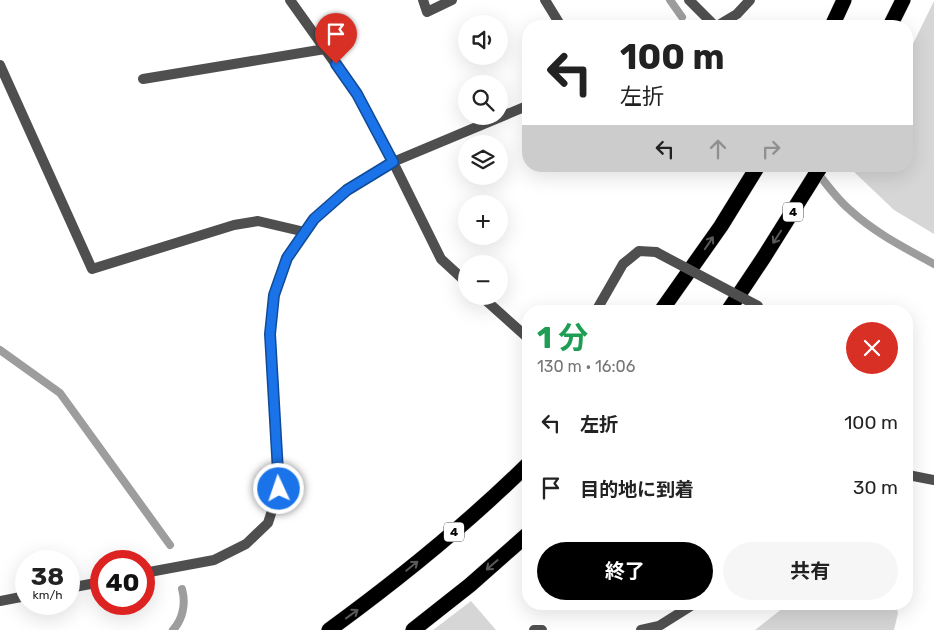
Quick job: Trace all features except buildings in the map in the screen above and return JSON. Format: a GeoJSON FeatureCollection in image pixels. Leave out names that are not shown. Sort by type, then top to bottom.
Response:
{"type":"FeatureCollection","features":[{"type":"Feature","properties":{"kind":"highway"},"geometry":{"type":"LineString","coordinates":[[835,20],[844,0]]}},
{"type":"Feature","properties":{"kind":"highway"},"geometry":{"type":"LineString","coordinates":[[893,20],[903,0]]}},
{"type":"Feature","properties":{"kind":"highway"},"geometry":{"type":"LineString","coordinates":[[665,305],[721,226],[754,172]]}},
{"type":"Feature","properties":{"kind":"highway","name":"4"},"geometry":{"type":"LineString","coordinates":[[732,305],[817,172]]}},
{"type":"Feature","properties":{"kind":"highway","name":"4"},"geometry":{"type":"LineString","coordinates":[[329,630],[374,597],[445,540],[522,469]]}},
{"type":"Feature","properties":{"kind":"highway"},"geometry":{"type":"LineString","coordinates":[[413,630],[522,539]]}},
{"type":"Feature","properties":{"kind":"street"},"geometry":{"type":"LineString","coordinates":[[290,0],[357,94],[441,259],[458,275]]}},
{"type":"Feature","properties":{"kind":"street"},"geometry":{"type":"LineString","coordinates":[[423,0],[428,12],[452,0]]}},
{"type":"Feature","properties":{"kind":"street"},"geometry":{"type":"LineString","coordinates":[[545,0],[557,20]]}},
{"type":"Feature","properties":{"kind":"street"},"geometry":{"type":"LineString","coordinates":[[689,0],[710,20]]}},
{"type":"Feature","properties":{"kind":"street"},"geometry":{"type":"LineString","coordinates":[[726,20],[737,14],[750,0]]}},
{"type":"Feature","properties":{"kind":"street"},"geometry":{"type":"LineString","coordinates":[[143,79],[325,49]]}},
{"type":"Feature","properties":{"kind":"street"},"geometry":{"type":"LineString","coordinates":[[0,65],[92,269],[234,225],[258,221],[306,232]]}},
{"type":"Feature","properties":{"kind":"street"},"geometry":{"type":"LineString","coordinates":[[155,571],[214,560],[246,544],[268,523],[279,489],[270,334],[274,295],[287,258],[314,219],[347,190],[393,162],[522,108]]}},
{"type":"Feature","properties":{"kind":"street"},"geometry":{"type":"LineString","coordinates":[[599,305],[623,264],[639,251],[656,252],[755,305]]}},
{"type":"Feature","properties":{"kind":"street"},"geometry":{"type":"LineString","coordinates":[[492,305],[522,333]]}},
{"type":"Feature","properties":{"kind":"street"},"geometry":{"type":"LineString","coordinates":[[913,476],[934,480]]}},
{"type":"Feature","properties":{"kind":"street"},"geometry":{"type":"LineString","coordinates":[[0,601],[15,598]]}},
{"type":"Feature","properties":{"kind":"street"},"geometry":{"type":"LineString","coordinates":[[641,630],[658,626],[684,610]]}},
{"type":"Feature","properties":{"kind":"street"},"geometry":{"type":"LineString","coordinates":[[534,630],[542,630]]}},
{"type":"Feature","properties":{"kind":"shaded area"},"geometry":{"type":"Polygon","coordinates":[[[934,1],[934,234],[894,210],[854,172],[913,172],[913,44],[934,1]]]}},
{"type":"Feature","properties":{"kind":"shaded area"},"geometry":{"type":"Polygon","coordinates":[[[471,601],[496,630],[433,630],[471,601]]]}},
{"type":"Feature","properties":{"kind":"shaded area"},"geometry":{"type":"Polygon","coordinates":[[[780,610],[897,610],[898,613],[894,630],[755,630],[780,610]]]}},
{"type":"Feature","properties":{"kind":"waterway"},"geometry":{"type":"LineString","coordinates":[[670,0],[682,17]]}},
{"type":"Feature","properties":{"kind":"waterway"},"geometry":{"type":"LineString","coordinates":[[817,172],[832,192],[870,226],[890,240],[934,264]]}},
{"type":"Feature","properties":{"kind":"waterway"},"geometry":{"type":"LineString","coordinates":[[0,350],[60,393],[170,545]]}},
{"type":"Feature","properties":{"kind":"waterway"},"geometry":{"type":"LineString","coordinates":[[173,630],[183,611],[182,589]]}},
{"type":"Feature","properties":{"kind":"route"},"geometry":{"type":"LineString","coordinates":[[279,489],[270,334],[274,295],[287,258],[314,219],[347,190],[393,162],[357,94],[336,64]]}}]}
